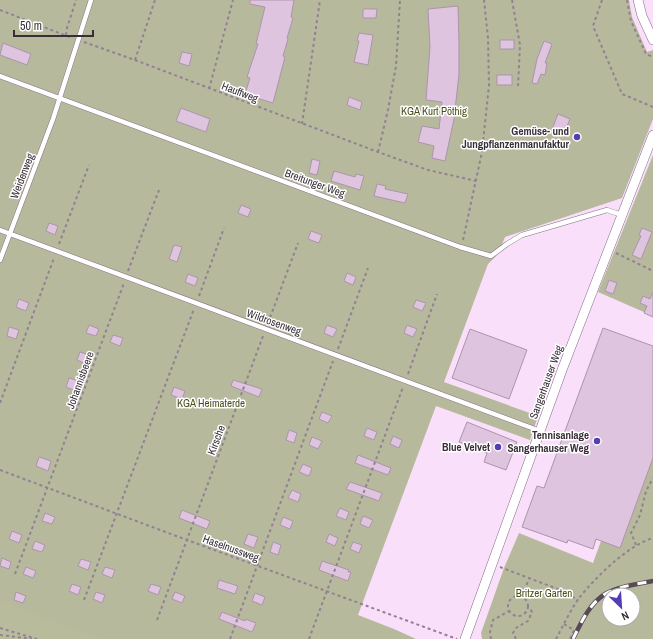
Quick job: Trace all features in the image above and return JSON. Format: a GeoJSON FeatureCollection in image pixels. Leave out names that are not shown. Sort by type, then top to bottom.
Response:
{"type":"FeatureCollection","features":[{"type":"Feature","properties":{"kind":"street"},"geometry":{"type":"LineString","coordinates":[[638,0],[642,16],[653,40]]}},
{"type":"Feature","properties":{"kind":"street","name":"Sangerhauser Weg"},"geometry":{"type":"LineString","coordinates":[[465,639],[562,370],[653,135]]}},
{"type":"Feature","properties":{"kind":"lane","name":"Weidenweg"},"geometry":{"type":"LineString","coordinates":[[0,260],[60,98],[91,0]]}},
{"type":"Feature","properties":{"kind":"lane","name":"Breitunger Weg"},"geometry":{"type":"LineString","coordinates":[[0,76],[460,247],[491,256],[522,235],[607,210],[622,215]]}},
{"type":"Feature","properties":{"kind":"lane","name":"Wildrosenweg"},"geometry":{"type":"LineString","coordinates":[[0,230],[541,431]]}},
{"type":"Feature","properties":{"kind":"path"},"geometry":{"type":"LineString","coordinates":[[66,35],[76,0]]}},
{"type":"Feature","properties":{"kind":"path"},"geometry":{"type":"LineString","coordinates":[[136,60],[155,0]]}},
{"type":"Feature","properties":{"kind":"path"},"geometry":{"type":"LineString","coordinates":[[209,89],[233,0]]}},
{"type":"Feature","properties":{"kind":"path"},"geometry":{"type":"LineString","coordinates":[[302,124],[320,0]]}},
{"type":"Feature","properties":{"kind":"path"},"geometry":{"type":"LineString","coordinates":[[378,152],[396,66],[400,0]]}},
{"type":"Feature","properties":{"kind":"path"},"geometry":{"type":"LineString","coordinates":[[460,247],[476,182],[484,132],[489,84],[488,38],[484,0]]}},
{"type":"Feature","properties":{"kind":"path"},"geometry":{"type":"LineString","coordinates":[[512,0],[520,46],[518,86]]}},
{"type":"Feature","properties":{"kind":"path"},"geometry":{"type":"LineString","coordinates":[[602,0],[593,26],[622,94],[653,107]]}},
{"type":"Feature","properties":{"kind":"path"},"geometry":{"type":"LineString","coordinates":[[627,0],[631,21],[646,54],[653,56]]}},
{"type":"Feature","properties":{"kind":"path","name":"Hauffweg"},"geometry":{"type":"LineString","coordinates":[[0,10],[378,152],[428,170],[476,182]]}},
{"type":"Feature","properties":{"kind":"path"},"geometry":{"type":"LineString","coordinates":[[0,403],[89,165]]}},
{"type":"Feature","properties":{"kind":"path","name":"Johannisbeere"},"geometry":{"type":"LineString","coordinates":[[15,574],[159,190]]}},
{"type":"Feature","properties":{"kind":"path"},"geometry":{"type":"LineString","coordinates":[[84,600],[224,228]]}},
{"type":"Feature","properties":{"kind":"path","name":"Kirsche"},"geometry":{"type":"LineString","coordinates":[[157,620],[298,243]]}},
{"type":"Feature","properties":{"kind":"path"},"geometry":{"type":"LineString","coordinates":[[608,250],[653,271]]}},
{"type":"Feature","properties":{"kind":"path"},"geometry":{"type":"LineString","coordinates":[[230,639],[368,268]]}},
{"type":"Feature","properties":{"kind":"path"},"geometry":{"type":"LineString","coordinates":[[309,639],[437,294]]}},
{"type":"Feature","properties":{"kind":"path","name":"Haselnussweg"},"geometry":{"type":"LineString","coordinates":[[0,470],[256,566],[458,639]]}},
{"type":"Feature","properties":{"kind":"path"},"geometry":{"type":"LineString","coordinates":[[636,546],[631,533],[640,515],[646,491],[653,478]]}},
{"type":"Feature","properties":{"kind":"path"},"geometry":{"type":"LineString","coordinates":[[556,639],[578,600],[588,587],[621,556],[636,546],[653,538]]}},
{"type":"Feature","properties":{"kind":"path"},"geometry":{"type":"LineString","coordinates":[[504,568],[563,591],[578,600]]}},
{"type":"Feature","properties":{"kind":"path"},"geometry":{"type":"LineString","coordinates":[[522,596],[529,579]]}},
{"type":"Feature","properties":{"kind":"path"},"geometry":{"type":"LineString","coordinates":[[516,639],[513,633],[516,628],[528,622],[532,612],[527,600],[522,596],[515,596],[509,600],[509,612],[513,615],[520,616],[526,613],[529,607]]}},
{"type":"Feature","properties":{"kind":"path"},"geometry":{"type":"LineString","coordinates":[[491,639],[490,632],[493,620],[509,612]]}},
{"type":"Feature","properties":{"kind":"path"},"geometry":{"type":"LineString","coordinates":[[564,624],[574,630],[570,639]]}},
{"type":"Feature","properties":{"kind":"path"},"geometry":{"type":"LineString","coordinates":[[0,628],[37,639]]}},
{"type":"Feature","properties":{"kind":"path"},"geometry":{"type":"LineString","coordinates":[[0,635],[33,639]]}},
{"type":"Feature","properties":{"kind":"green space","name":"KGA Heimaterde"},"geometry":{"type":"Polygon","coordinates":[[[0,0],[629,0],[632,17],[647,52],[653,50],[653,119],[622,198],[505,237],[498,254],[488,264],[444,382],[538,416],[530,440],[436,406],[358,615],[416,639],[0,639],[0,0]]]}},
{"type":"Feature","properties":{"kind":"green space"},"geometry":{"type":"Polygon","coordinates":[[[653,155],[653,316],[598,292],[653,155]]]}},
{"type":"Feature","properties":{"kind":"green space","name":"Britzer Garten"},"geometry":{"type":"Polygon","coordinates":[[[637,442],[653,448],[653,639],[482,639],[481,633],[504,568],[519,533],[593,563],[637,442]]]}},
{"type":"Feature","properties":{"kind":"green space"},"geometry":{"type":"Polygon","coordinates":[[[0,601],[102,639],[0,639],[0,601]]]}},
{"type":"Feature","properties":{"kind":"building"},"geometry":{"type":"Polygon","coordinates":[[[250,0],[294,0],[291,17],[293,18],[287,38],[283,56],[285,57],[273,103],[253,97],[252,100],[244,97],[250,78],[247,77],[258,44],[256,44],[265,7],[250,4],[250,0]]]}},
{"type":"Feature","properties":{"kind":"building"},"geometry":{"type":"Polygon","coordinates":[[[458,6],[459,74],[454,119],[445,161],[432,158],[434,146],[418,142],[422,126],[439,129],[442,102],[426,100],[430,47],[428,9],[458,6]]]}},
{"type":"Feature","properties":{"kind":"building"},"geometry":{"type":"Polygon","coordinates":[[[363,9],[377,9],[376,18],[363,18],[363,9]]]}},
{"type":"Feature","properties":{"kind":"building"},"geometry":{"type":"Polygon","coordinates":[[[359,33],[373,35],[368,65],[354,62],[359,41],[357,41],[359,33]]]}},
{"type":"Feature","properties":{"kind":"building"},"geometry":{"type":"Polygon","coordinates":[[[500,40],[514,40],[514,49],[500,49],[500,40]]]}},
{"type":"Feature","properties":{"kind":"building"},"geometry":{"type":"Polygon","coordinates":[[[544,41],[552,44],[545,63],[547,63],[545,75],[541,74],[537,84],[532,83],[537,59],[544,41]]]}},
{"type":"Feature","properties":{"kind":"building"},"geometry":{"type":"Polygon","coordinates":[[[3,43],[31,54],[27,65],[0,55],[3,43]]]}},
{"type":"Feature","properties":{"kind":"building"},"geometry":{"type":"Polygon","coordinates":[[[182,52],[192,54],[189,66],[179,63],[182,52]]]}},
{"type":"Feature","properties":{"kind":"building"},"geometry":{"type":"Polygon","coordinates":[[[497,75],[512,75],[512,85],[497,85],[497,75]]]}},
{"type":"Feature","properties":{"kind":"building"},"geometry":{"type":"Polygon","coordinates":[[[349,97],[362,102],[360,110],[347,105],[349,97]]]}},
{"type":"Feature","properties":{"kind":"building"},"geometry":{"type":"Polygon","coordinates":[[[181,108],[210,119],[206,132],[176,121],[181,108]]]}},
{"type":"Feature","properties":{"kind":"building"},"geometry":{"type":"Polygon","coordinates":[[[558,114],[570,119],[563,136],[551,132],[558,114]]]}},
{"type":"Feature","properties":{"kind":"building"},"geometry":{"type":"Polygon","coordinates":[[[312,159],[320,161],[317,175],[309,173],[312,159]]]}},
{"type":"Feature","properties":{"kind":"building"},"geometry":{"type":"Polygon","coordinates":[[[334,171],[355,177],[356,174],[364,176],[360,190],[331,181],[334,171]]]}},
{"type":"Feature","properties":{"kind":"building"},"geometry":{"type":"Polygon","coordinates":[[[377,184],[386,186],[385,189],[408,194],[405,203],[374,196],[377,184]]]}},
{"type":"Feature","properties":{"kind":"building"},"geometry":{"type":"Polygon","coordinates":[[[241,205],[251,209],[248,217],[238,213],[241,205]]]}},
{"type":"Feature","properties":{"kind":"building"},"geometry":{"type":"Polygon","coordinates":[[[49,223],[58,226],[55,235],[46,231],[49,223]]]}},
{"type":"Feature","properties":{"kind":"building"},"geometry":{"type":"Polygon","coordinates":[[[642,228],[652,232],[641,259],[632,255],[641,236],[639,235],[642,228]]]}},
{"type":"Feature","properties":{"kind":"building"},"geometry":{"type":"Polygon","coordinates":[[[311,231],[322,235],[319,243],[308,239],[311,231]]]}},
{"type":"Feature","properties":{"kind":"building"},"geometry":{"type":"Polygon","coordinates":[[[174,245],[182,247],[177,262],[169,259],[174,245]]]}},
{"type":"Feature","properties":{"kind":"building"},"geometry":{"type":"Polygon","coordinates":[[[347,273],[356,277],[353,285],[344,281],[347,273]]]}},
{"type":"Feature","properties":{"kind":"building"},"geometry":{"type":"Polygon","coordinates":[[[188,274],[198,278],[195,286],[185,282],[188,274]]]}},
{"type":"Feature","properties":{"kind":"building"},"geometry":{"type":"Polygon","coordinates":[[[609,280],[617,283],[613,294],[605,291],[609,280]]]}},
{"type":"Feature","properties":{"kind":"building"},"geometry":{"type":"Polygon","coordinates":[[[653,292],[653,317],[644,313],[647,306],[640,303],[643,296],[650,299],[653,292]]]}},
{"type":"Feature","properties":{"kind":"building"},"geometry":{"type":"Polygon","coordinates":[[[19,299],[29,303],[26,311],[16,307],[19,299]]]}},
{"type":"Feature","properties":{"kind":"building"},"geometry":{"type":"Polygon","coordinates":[[[416,300],[426,303],[422,311],[413,307],[416,300]]]}},
{"type":"Feature","properties":{"kind":"building"},"geometry":{"type":"Polygon","coordinates":[[[89,325],[99,329],[96,336],[86,333],[89,325]]]}},
{"type":"Feature","properties":{"kind":"building"},"geometry":{"type":"Polygon","coordinates":[[[327,325],[337,329],[333,337],[324,333],[327,325]]]}},
{"type":"Feature","properties":{"kind":"building"},"geometry":{"type":"Polygon","coordinates":[[[407,325],[417,329],[413,337],[404,333],[407,325]]]}},
{"type":"Feature","properties":{"kind":"building"},"geometry":{"type":"Polygon","coordinates":[[[9,327],[19,330],[16,339],[7,336],[9,327]]]}},
{"type":"Feature","properties":{"kind":"building","name":"Tennisanlage Sangerhauser Weg"},"geometry":{"type":"Polygon","coordinates":[[[603,328],[653,346],[653,458],[620,548],[596,539],[593,549],[568,540],[567,543],[522,527],[537,486],[544,488],[603,328]]]}},
{"type":"Feature","properties":{"kind":"building"},"geometry":{"type":"Polygon","coordinates":[[[470,329],[527,350],[509,399],[452,378],[470,329]]]}},
{"type":"Feature","properties":{"kind":"building"},"geometry":{"type":"Polygon","coordinates":[[[113,335],[123,338],[120,346],[110,342],[113,335]]]}},
{"type":"Feature","properties":{"kind":"building"},"geometry":{"type":"Polygon","coordinates":[[[80,352],[89,355],[86,364],[77,360],[80,352]]]}},
{"type":"Feature","properties":{"kind":"building"},"geometry":{"type":"Polygon","coordinates":[[[69,378],[79,381],[76,391],[66,387],[69,378]]]}},
{"type":"Feature","properties":{"kind":"building"},"geometry":{"type":"Polygon","coordinates":[[[233,380],[262,389],[259,397],[231,386],[233,380]]]}},
{"type":"Feature","properties":{"kind":"building"},"geometry":{"type":"Polygon","coordinates":[[[174,387],[185,391],[182,399],[171,395],[174,387]]]}},
{"type":"Feature","properties":{"kind":"building"},"geometry":{"type":"Polygon","coordinates":[[[322,412],[332,416],[328,423],[319,419],[322,412]]]}},
{"type":"Feature","properties":{"kind":"building"},"geometry":{"type":"Polygon","coordinates":[[[467,422],[517,442],[506,470],[484,462],[487,453],[459,442],[467,422]]]}},
{"type":"Feature","properties":{"kind":"building"},"geometry":{"type":"Polygon","coordinates":[[[367,428],[377,432],[374,440],[364,436],[367,428]]]}},
{"type":"Feature","properties":{"kind":"building"},"geometry":{"type":"Polygon","coordinates":[[[289,430],[297,433],[294,443],[286,440],[289,430]]]}},
{"type":"Feature","properties":{"kind":"building"},"geometry":{"type":"Polygon","coordinates":[[[393,436],[402,440],[399,448],[390,444],[393,436]]]}},
{"type":"Feature","properties":{"kind":"building"},"geometry":{"type":"Polygon","coordinates":[[[312,437],[322,441],[318,449],[309,445],[312,437]]]}},
{"type":"Feature","properties":{"kind":"building"},"geometry":{"type":"Polygon","coordinates":[[[358,455],[391,468],[388,475],[355,463],[358,455]]]}},
{"type":"Feature","properties":{"kind":"building"},"geometry":{"type":"Polygon","coordinates":[[[39,457],[51,461],[48,471],[36,466],[39,457]]]}},
{"type":"Feature","properties":{"kind":"building"},"geometry":{"type":"Polygon","coordinates":[[[303,464],[312,468],[309,476],[299,472],[303,464]]]}},
{"type":"Feature","properties":{"kind":"building"},"geometry":{"type":"Polygon","coordinates":[[[350,482],[382,493],[379,501],[346,489],[350,482]]]}},
{"type":"Feature","properties":{"kind":"building"},"geometry":{"type":"Polygon","coordinates":[[[292,490],[301,494],[298,502],[288,498],[292,490]]]}},
{"type":"Feature","properties":{"kind":"building"},"geometry":{"type":"Polygon","coordinates":[[[340,508],[349,512],[346,520],[336,516],[340,508]]]}},
{"type":"Feature","properties":{"kind":"building"},"geometry":{"type":"Polygon","coordinates":[[[182,510],[210,521],[207,529],[179,518],[182,510]]]}},
{"type":"Feature","properties":{"kind":"building"},"geometry":{"type":"Polygon","coordinates":[[[45,513],[55,517],[52,524],[42,521],[45,513]]]}},
{"type":"Feature","properties":{"kind":"building"},"geometry":{"type":"Polygon","coordinates":[[[363,516],[373,520],[369,528],[360,524],[363,516]]]}},
{"type":"Feature","properties":{"kind":"building"},"geometry":{"type":"Polygon","coordinates":[[[283,517],[293,521],[290,529],[280,525],[283,517]]]}},
{"type":"Feature","properties":{"kind":"building"},"geometry":{"type":"Polygon","coordinates":[[[12,531],[22,535],[19,543],[9,539],[12,531]]]}},
{"type":"Feature","properties":{"kind":"building"},"geometry":{"type":"Polygon","coordinates":[[[248,534],[258,537],[254,548],[244,544],[248,534]]]}},
{"type":"Feature","properties":{"kind":"building"},"geometry":{"type":"Polygon","coordinates":[[[329,534],[338,538],[335,546],[326,542],[329,534]]]}},
{"type":"Feature","properties":{"kind":"building"},"geometry":{"type":"Polygon","coordinates":[[[35,541],[45,545],[42,552],[32,549],[35,541]]]}},
{"type":"Feature","properties":{"kind":"building"},"geometry":{"type":"Polygon","coordinates":[[[273,542],[281,545],[278,555],[270,552],[273,542]]]}},
{"type":"Feature","properties":{"kind":"building"},"geometry":{"type":"Polygon","coordinates":[[[353,542],[362,545],[359,553],[350,549],[353,542]]]}},
{"type":"Feature","properties":{"kind":"building"},"geometry":{"type":"Polygon","coordinates":[[[2,558],[11,562],[9,569],[0,566],[2,558]]]}},
{"type":"Feature","properties":{"kind":"building"},"geometry":{"type":"Polygon","coordinates":[[[81,559],[91,562],[88,570],[78,566],[81,559]]]}},
{"type":"Feature","properties":{"kind":"building"},"geometry":{"type":"Polygon","coordinates":[[[322,561],[349,570],[348,572],[351,572],[348,581],[319,570],[322,561]]]}},
{"type":"Feature","properties":{"kind":"building"},"geometry":{"type":"Polygon","coordinates":[[[26,567],[36,571],[33,578],[23,574],[26,567]]]}},
{"type":"Feature","properties":{"kind":"building"},"geometry":{"type":"Polygon","coordinates":[[[105,567],[115,570],[112,578],[102,574],[105,567]]]}},
{"type":"Feature","properties":{"kind":"building"},"geometry":{"type":"Polygon","coordinates":[[[219,580],[238,586],[235,594],[217,588],[219,580]]]}},
{"type":"Feature","properties":{"kind":"building"},"geometry":{"type":"Polygon","coordinates":[[[72,584],[81,587],[78,595],[69,591],[72,584]]]}},
{"type":"Feature","properties":{"kind":"building"},"geometry":{"type":"Polygon","coordinates":[[[151,584],[161,587],[158,595],[148,591],[151,584]]]}},
{"type":"Feature","properties":{"kind":"building"},"geometry":{"type":"Polygon","coordinates":[[[16,592],[26,596],[23,603],[14,600],[16,592]]]}},
{"type":"Feature","properties":{"kind":"building"},"geometry":{"type":"Polygon","coordinates":[[[96,592],[105,595],[102,603],[93,599],[96,592]]]}},
{"type":"Feature","properties":{"kind":"building"},"geometry":{"type":"Polygon","coordinates":[[[175,592],[185,596],[182,603],[172,599],[175,592]]]}},
{"type":"Feature","properties":{"kind":"building"},"geometry":{"type":"Polygon","coordinates":[[[255,593],[265,597],[262,605],[252,601],[255,593]]]}},
{"type":"Feature","properties":{"kind":"building"},"geometry":{"type":"Polygon","coordinates":[[[222,612],[245,621],[245,619],[256,623],[252,632],[219,619],[222,612]]]}},
{"type":"Feature","properties":{"kind":"railway"},"geometry":{"type":"LineString","coordinates":[[573,639],[582,620],[599,598],[610,591],[622,587],[653,581]]}},
{"type":"Feature","properties":{"kind":"place","name":"Gemüse- und Jungpflanzenmanufaktur"},"geometry":{"type":"Point","coordinates":[577,137]}},
{"type":"Feature","properties":{"kind":"place","name":"Tennisanlage Sangerhauser Weg"},"geometry":{"type":"Point","coordinates":[597,441]}},
{"type":"Feature","properties":{"kind":"place","name":"Blue Velvet"},"geometry":{"type":"Point","coordinates":[498,447]}},
{"type":"Feature","properties":{"kind":"park label","name":"KGA Kurt Pöthig"},"geometry":{"type":"Point","coordinates":[434,111]}}]}
